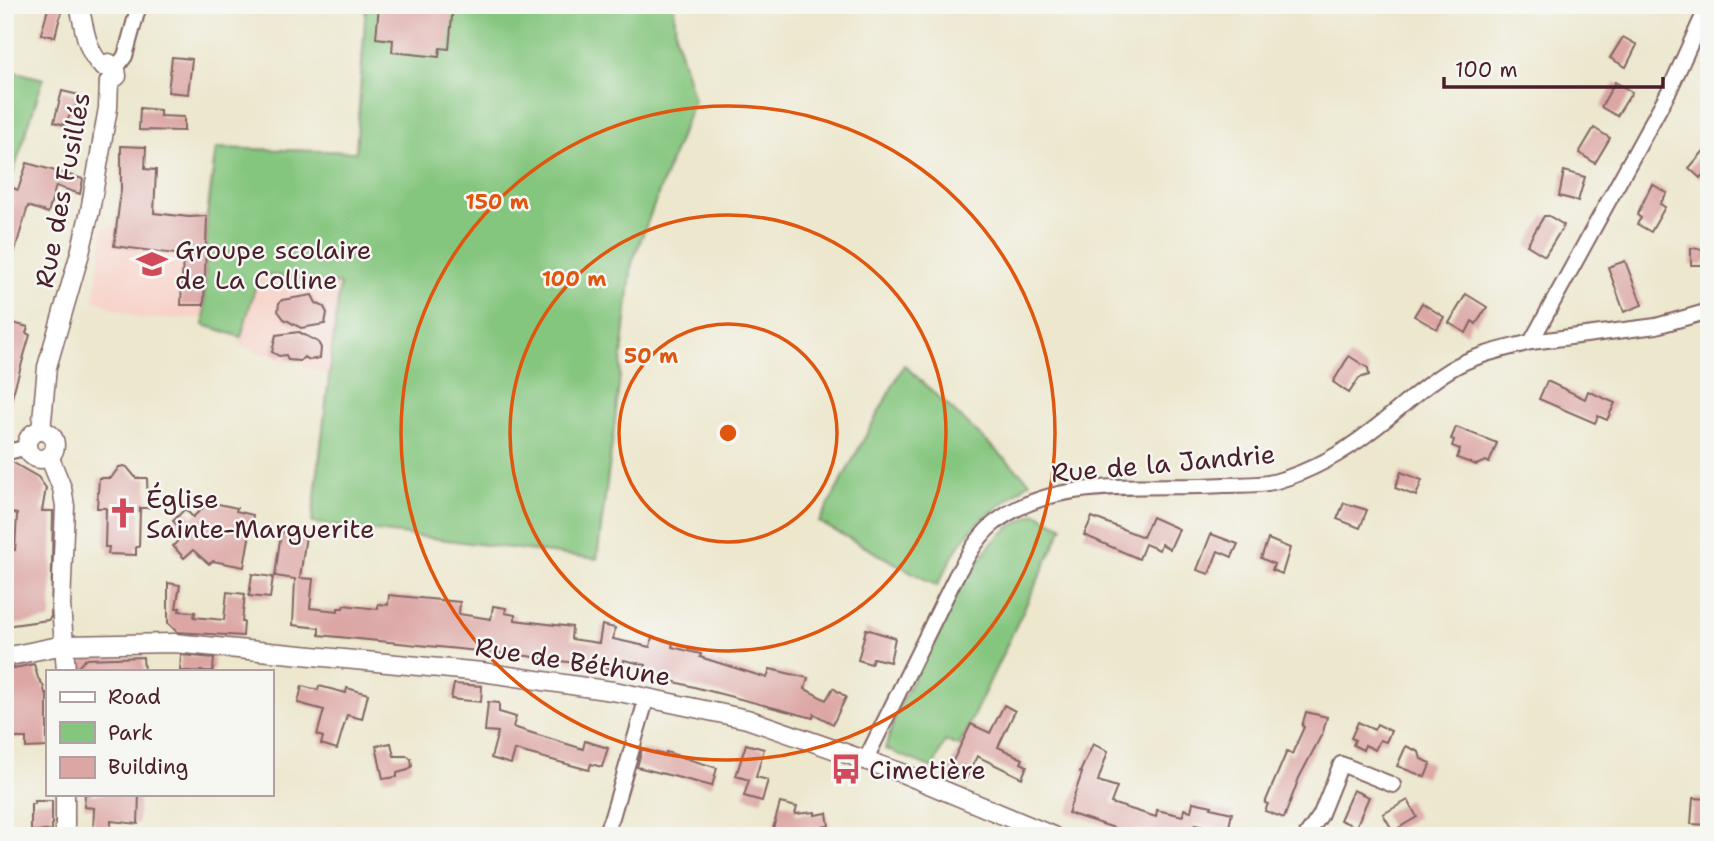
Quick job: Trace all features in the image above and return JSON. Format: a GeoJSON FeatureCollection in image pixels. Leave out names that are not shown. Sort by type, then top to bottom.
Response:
{"type":"FeatureCollection","features":[{"type":"Feature","properties":{"kind":"street","name":"Rue des Fusillés"},"geometry":{"type":"LineString","coordinates":[[41,431],[47,367],[90,211],[108,108],[109,72],[94,59],[79,5]]}},
{"type":"Feature","properties":{"kind":"street"},"geometry":{"type":"LineString","coordinates":[[109,72],[125,57],[139,5]]}},
{"type":"Feature","properties":{"kind":"street"},"geometry":{"type":"LineString","coordinates":[[1531,342],[1670,91],[1708,5]]}},
{"type":"Feature","properties":{"kind":"street","name":"Rue de la Jandrie"},"geometry":{"type":"LineString","coordinates":[[865,761],[969,553],[995,522],[1023,504],[1049,496],[1120,488],[1275,482],[1325,463],[1370,432],[1410,397],[1452,368],[1531,342],[1656,326],[1709,311]]}},
{"type":"Feature","properties":{"kind":"street"},"geometry":{"type":"LineString","coordinates":[[41,431],[50,434],[55,442],[54,450],[48,456],[36,457],[28,447],[31,436],[41,431]]}},
{"type":"Feature","properties":{"kind":"street"},"geometry":{"type":"LineString","coordinates":[[5,447],[12,450],[28,447]]}},
{"type":"Feature","properties":{"kind":"street"},"geometry":{"type":"LineString","coordinates":[[48,456],[62,488],[65,506],[61,605],[66,670]]}},
{"type":"Feature","properties":{"kind":"street","name":"Rue de Béthune"},"geometry":{"type":"LineString","coordinates":[[5,657],[64,645],[174,643],[482,672],[647,697],[747,719],[902,774],[1053,836]]}},
{"type":"Feature","properties":{"kind":"street"},"geometry":{"type":"LineString","coordinates":[[604,836],[647,697]]}},
{"type":"Feature","properties":{"kind":"street"},"geometry":{"type":"LineString","coordinates":[[1306,836],[1320,816],[1341,764],[1393,785]]}},
{"type":"Feature","properties":{"kind":"street"},"geometry":{"type":"LineString","coordinates":[[65,796],[65,836]]}},
{"type":"Feature","properties":{"kind":"shaded area","name":"Groupe scolaire de La Colline"},"geometry":{"type":"Polygon","coordinates":[[[119,208],[189,217],[207,216],[204,318],[140,319],[94,300],[104,227],[116,228],[119,208]]]}},
{"type":"Feature","properties":{"kind":"shaded area"},"geometry":{"type":"Polygon","coordinates":[[[259,274],[341,284],[329,376],[304,366],[300,361],[284,361],[239,345],[259,274]]]}},
{"type":"Feature","properties":{"kind":"green space"},"geometry":{"type":"Polygon","coordinates":[[[366,5],[674,5],[676,37],[694,100],[632,263],[597,559],[312,523],[340,284],[259,274],[241,337],[204,325],[207,216],[216,148],[356,152],[366,5]]]}},
{"type":"Feature","properties":{"kind":"green space"},"geometry":{"type":"Polygon","coordinates":[[[5,69],[43,79],[5,199],[5,69]]]}},
{"type":"Feature","properties":{"kind":"green space"},"geometry":{"type":"Polygon","coordinates":[[[904,365],[1030,482],[974,526],[956,550],[937,586],[819,522],[904,365]]]}},
{"type":"Feature","properties":{"kind":"green space"},"geometry":{"type":"Polygon","coordinates":[[[1036,513],[1063,527],[959,746],[945,741],[933,768],[885,749],[898,708],[964,581],[991,544],[1008,528],[1036,513]]]}},
{"type":"Feature","properties":{"kind":"building"},"geometry":{"type":"Polygon","coordinates":[[[49,5],[63,5],[55,37],[41,34],[49,5]]]}},
{"type":"Feature","properties":{"kind":"building"},"geometry":{"type":"Polygon","coordinates":[[[379,5],[453,5],[449,49],[440,48],[439,57],[392,52],[393,40],[376,38],[379,5]]]}},
{"type":"Feature","properties":{"kind":"building"},"geometry":{"type":"Polygon","coordinates":[[[1623,37],[1637,45],[1626,67],[1610,58],[1623,37]]]}},
{"type":"Feature","properties":{"kind":"building"},"geometry":{"type":"Polygon","coordinates":[[[172,57],[192,59],[188,94],[168,92],[172,57]]]}},
{"type":"Feature","properties":{"kind":"building"},"geometry":{"type":"Polygon","coordinates":[[[1615,82],[1632,92],[1617,116],[1601,107],[1615,82]]]}},
{"type":"Feature","properties":{"kind":"building"},"geometry":{"type":"Polygon","coordinates":[[[62,91],[79,95],[74,114],[71,113],[65,125],[54,122],[62,91]]]}},
{"type":"Feature","properties":{"kind":"building"},"geometry":{"type":"Polygon","coordinates":[[[140,108],[160,110],[160,116],[184,117],[184,131],[139,130],[140,108]]]}},
{"type":"Feature","properties":{"kind":"building"},"geometry":{"type":"Polygon","coordinates":[[[1594,128],[1610,138],[1595,163],[1579,153],[1594,128]]]}},
{"type":"Feature","properties":{"kind":"building"},"geometry":{"type":"Polygon","coordinates":[[[1709,145],[1709,168],[1700,178],[1689,168],[1709,145]]]}},
{"type":"Feature","properties":{"kind":"building"},"geometry":{"type":"Polygon","coordinates":[[[121,146],[146,147],[145,169],[156,170],[154,213],[207,216],[204,305],[181,305],[183,255],[114,246],[121,190],[121,146]]]}},
{"type":"Feature","properties":{"kind":"building"},"geometry":{"type":"Polygon","coordinates":[[[27,163],[83,179],[80,194],[56,186],[48,213],[28,206],[8,274],[5,274],[5,229],[13,201],[9,200],[13,188],[18,190],[27,163]]]}},
{"type":"Feature","properties":{"kind":"building"},"geometry":{"type":"Polygon","coordinates":[[[1564,171],[1585,177],[1578,201],[1559,196],[1564,171]]]}},
{"type":"Feature","properties":{"kind":"building"},"geometry":{"type":"Polygon","coordinates":[[[1652,184],[1667,193],[1660,204],[1665,207],[1651,232],[1637,224],[1641,218],[1637,215],[1652,184]]]}},
{"type":"Feature","properties":{"kind":"building"},"geometry":{"type":"Polygon","coordinates":[[[1544,216],[1564,225],[1545,256],[1527,245],[1544,216]]]}},
{"type":"Feature","properties":{"kind":"building"},"geometry":{"type":"Polygon","coordinates":[[[1691,248],[1709,250],[1709,262],[1704,262],[1704,265],[1691,265],[1691,248]]]}},
{"type":"Feature","properties":{"kind":"building"},"geometry":{"type":"Polygon","coordinates":[[[1625,261],[1642,305],[1624,312],[1608,267],[1625,261]]]}},
{"type":"Feature","properties":{"kind":"building"},"geometry":{"type":"Polygon","coordinates":[[[1466,294],[1487,307],[1476,324],[1472,321],[1466,333],[1449,323],[1466,294]]]}},
{"type":"Feature","properties":{"kind":"building"},"geometry":{"type":"Polygon","coordinates":[[[312,295],[327,313],[325,324],[301,328],[284,319],[278,311],[282,300],[312,295]]]}},
{"type":"Feature","properties":{"kind":"building"},"geometry":{"type":"Polygon","coordinates":[[[1422,303],[1444,317],[1437,329],[1414,316],[1422,303]]]}},
{"type":"Feature","properties":{"kind":"building"},"geometry":{"type":"Polygon","coordinates":[[[13,323],[28,327],[26,333],[30,335],[8,411],[5,411],[5,342],[8,343],[13,323]]]}},
{"type":"Feature","properties":{"kind":"building"},"geometry":{"type":"Polygon","coordinates":[[[299,332],[318,342],[321,348],[320,358],[288,360],[286,355],[279,356],[272,352],[276,335],[299,332]]]}},
{"type":"Feature","properties":{"kind":"building"},"geometry":{"type":"Polygon","coordinates":[[[1349,356],[1368,368],[1369,375],[1359,378],[1349,393],[1333,382],[1349,356]]]}},
{"type":"Feature","properties":{"kind":"building"},"geometry":{"type":"Polygon","coordinates":[[[1547,381],[1585,399],[1588,391],[1615,403],[1607,420],[1598,416],[1595,423],[1539,399],[1547,381]]]}},
{"type":"Feature","properties":{"kind":"building"},"geometry":{"type":"Polygon","coordinates":[[[1456,427],[1497,443],[1489,463],[1486,461],[1476,465],[1457,458],[1460,449],[1452,446],[1454,440],[1451,439],[1456,427]]]}},
{"type":"Feature","properties":{"kind":"building"},"geometry":{"type":"Polygon","coordinates":[[[5,458],[38,477],[46,488],[42,511],[53,511],[51,617],[48,620],[5,626],[5,548],[15,550],[17,514],[5,511],[5,458]]]}},
{"type":"Feature","properties":{"kind":"building","name":"Église Sainte-Marguerite"},"geometry":{"type":"Polygon","coordinates":[[[124,466],[136,478],[147,478],[148,508],[140,508],[139,547],[136,547],[136,555],[108,554],[109,547],[105,547],[106,508],[97,508],[99,478],[111,478],[119,467],[124,466]]]}},
{"type":"Feature","properties":{"kind":"building"},"geometry":{"type":"Polygon","coordinates":[[[1401,472],[1422,480],[1416,496],[1395,488],[1401,472]]]}},
{"type":"Feature","properties":{"kind":"building"},"geometry":{"type":"Polygon","coordinates":[[[209,502],[237,508],[236,511],[253,515],[244,567],[213,561],[209,564],[193,550],[184,558],[173,546],[185,533],[173,521],[185,509],[193,517],[209,502]]]}},
{"type":"Feature","properties":{"kind":"building"},"geometry":{"type":"Polygon","coordinates":[[[1344,503],[1367,510],[1360,528],[1337,519],[1344,503]]]}},
{"type":"Feature","properties":{"kind":"building"},"geometry":{"type":"Polygon","coordinates":[[[1092,517],[1143,537],[1152,517],[1179,529],[1170,549],[1161,544],[1159,550],[1145,544],[1139,559],[1084,535],[1092,517]]]}},
{"type":"Feature","properties":{"kind":"building"},"geometry":{"type":"Polygon","coordinates":[[[281,532],[306,535],[300,578],[313,579],[310,608],[338,611],[338,608],[343,608],[344,605],[378,609],[378,604],[388,605],[389,595],[460,602],[459,614],[491,619],[493,606],[506,608],[505,613],[515,615],[515,620],[572,627],[571,639],[599,643],[602,625],[615,628],[613,639],[650,647],[652,637],[673,643],[672,647],[701,654],[700,657],[767,678],[770,669],[808,678],[805,689],[826,700],[833,688],[846,697],[833,724],[814,714],[813,718],[644,674],[646,665],[624,660],[622,670],[527,656],[319,635],[319,628],[293,625],[295,579],[275,576],[281,532]]]}},
{"type":"Feature","properties":{"kind":"building"},"geometry":{"type":"Polygon","coordinates":[[[1211,534],[1238,544],[1232,557],[1218,551],[1209,574],[1197,570],[1211,534]]]}},
{"type":"Feature","properties":{"kind":"building"},"geometry":{"type":"Polygon","coordinates":[[[1268,539],[1290,548],[1282,574],[1272,570],[1274,564],[1261,558],[1268,539]]]}},
{"type":"Feature","properties":{"kind":"building"},"geometry":{"type":"Polygon","coordinates":[[[252,574],[273,577],[270,598],[249,596],[252,574]]]}},
{"type":"Feature","properties":{"kind":"building"},"geometry":{"type":"Polygon","coordinates":[[[168,583],[180,585],[176,608],[180,608],[179,611],[195,612],[194,617],[224,620],[227,592],[245,594],[243,636],[177,632],[168,623],[168,583]]]}},
{"type":"Feature","properties":{"kind":"building"},"geometry":{"type":"Polygon","coordinates":[[[866,629],[895,638],[890,662],[873,658],[871,664],[858,660],[866,629]]]}},
{"type":"Feature","properties":{"kind":"building"},"geometry":{"type":"Polygon","coordinates":[[[181,655],[214,658],[213,670],[180,670],[181,655]]]}},
{"type":"Feature","properties":{"kind":"building"},"geometry":{"type":"Polygon","coordinates":[[[143,657],[144,670],[77,670],[86,659],[143,657]]]}},
{"type":"Feature","properties":{"kind":"building"},"geometry":{"type":"Polygon","coordinates":[[[34,664],[46,693],[46,747],[26,748],[26,738],[11,738],[5,713],[5,670],[34,664]]]}},
{"type":"Feature","properties":{"kind":"building"},"geometry":{"type":"Polygon","coordinates":[[[454,684],[482,686],[481,702],[451,699],[454,684]]]}},
{"type":"Feature","properties":{"kind":"building"},"geometry":{"type":"Polygon","coordinates":[[[302,686],[318,690],[319,686],[346,693],[347,688],[368,694],[362,719],[347,715],[337,749],[321,744],[323,737],[317,735],[324,710],[298,703],[302,686]]]}},
{"type":"Feature","properties":{"kind":"building"},"geometry":{"type":"Polygon","coordinates":[[[488,702],[499,703],[499,712],[516,717],[513,727],[583,749],[585,741],[608,748],[602,767],[591,764],[589,770],[515,750],[511,764],[491,758],[498,732],[485,731],[488,702]]]}},
{"type":"Feature","properties":{"kind":"building"},"geometry":{"type":"Polygon","coordinates":[[[1004,705],[1015,711],[998,747],[1023,759],[1021,763],[1027,766],[1022,778],[977,756],[965,781],[947,773],[971,724],[990,733],[1004,705]]]}},
{"type":"Feature","properties":{"kind":"building"},"geometry":{"type":"Polygon","coordinates":[[[1306,712],[1327,717],[1323,732],[1299,778],[1284,818],[1265,811],[1268,804],[1265,803],[1287,751],[1292,754],[1304,727],[1302,726],[1306,712]]]}},
{"type":"Feature","properties":{"kind":"building"},"geometry":{"type":"Polygon","coordinates":[[[1358,722],[1374,730],[1377,724],[1391,731],[1386,742],[1380,740],[1375,750],[1365,745],[1363,750],[1353,745],[1355,740],[1351,738],[1358,722]]]}},
{"type":"Feature","properties":{"kind":"building"},"geometry":{"type":"Polygon","coordinates":[[[391,743],[394,756],[408,756],[412,766],[397,773],[397,777],[383,779],[376,746],[391,743]]]}},
{"type":"Feature","properties":{"kind":"building"},"geometry":{"type":"Polygon","coordinates":[[[746,744],[764,749],[756,777],[768,780],[762,801],[744,796],[749,780],[736,776],[746,744]]]}},
{"type":"Feature","properties":{"kind":"building"},"geometry":{"type":"Polygon","coordinates":[[[1093,744],[1108,751],[1098,781],[1117,787],[1111,803],[1156,817],[1157,810],[1183,816],[1184,809],[1191,811],[1193,802],[1212,806],[1211,808],[1232,813],[1228,831],[1195,824],[1192,836],[1160,831],[1159,835],[1134,830],[1133,834],[1068,813],[1082,773],[1080,772],[1093,744]]]}},
{"type":"Feature","properties":{"kind":"building"},"geometry":{"type":"Polygon","coordinates":[[[1406,746],[1419,752],[1421,759],[1431,763],[1425,777],[1397,766],[1406,746]]]}},
{"type":"Feature","properties":{"kind":"building"},"geometry":{"type":"Polygon","coordinates":[[[642,749],[665,755],[666,752],[717,768],[712,786],[637,767],[642,749]]]}},
{"type":"Feature","properties":{"kind":"building"},"geometry":{"type":"Polygon","coordinates":[[[1353,790],[1369,797],[1356,827],[1340,820],[1353,790]]]}},
{"type":"Feature","properties":{"kind":"building"},"geometry":{"type":"Polygon","coordinates":[[[85,796],[139,796],[138,824],[111,821],[111,836],[93,835],[94,808],[84,807],[85,796]]]}},
{"type":"Feature","properties":{"kind":"building"},"geometry":{"type":"Polygon","coordinates":[[[1693,798],[1709,799],[1709,825],[1691,824],[1693,798]]]}},
{"type":"Feature","properties":{"kind":"building"},"geometry":{"type":"Polygon","coordinates":[[[1408,800],[1417,817],[1393,831],[1383,814],[1408,800]]]}},
{"type":"Feature","properties":{"kind":"building"},"geometry":{"type":"Polygon","coordinates":[[[34,801],[52,801],[52,831],[31,831],[31,804],[35,804],[34,801]]]}},
{"type":"Feature","properties":{"kind":"building"},"geometry":{"type":"Polygon","coordinates":[[[780,803],[797,807],[795,814],[827,813],[829,826],[802,828],[800,836],[771,836],[780,803]]]}},
{"type":"Feature","properties":{"kind":"place","name":"Groupe scolaire de La Colline"},"geometry":{"type":"Point","coordinates":[152,264]}},
{"type":"Feature","properties":{"kind":"place","name":"Église Sainte-Marguerite"},"geometry":{"type":"Point","coordinates":[123,513]}},
{"type":"Feature","properties":{"kind":"place","name":"Cimetière"},"geometry":{"type":"Point","coordinates":[846,769]}}]}
